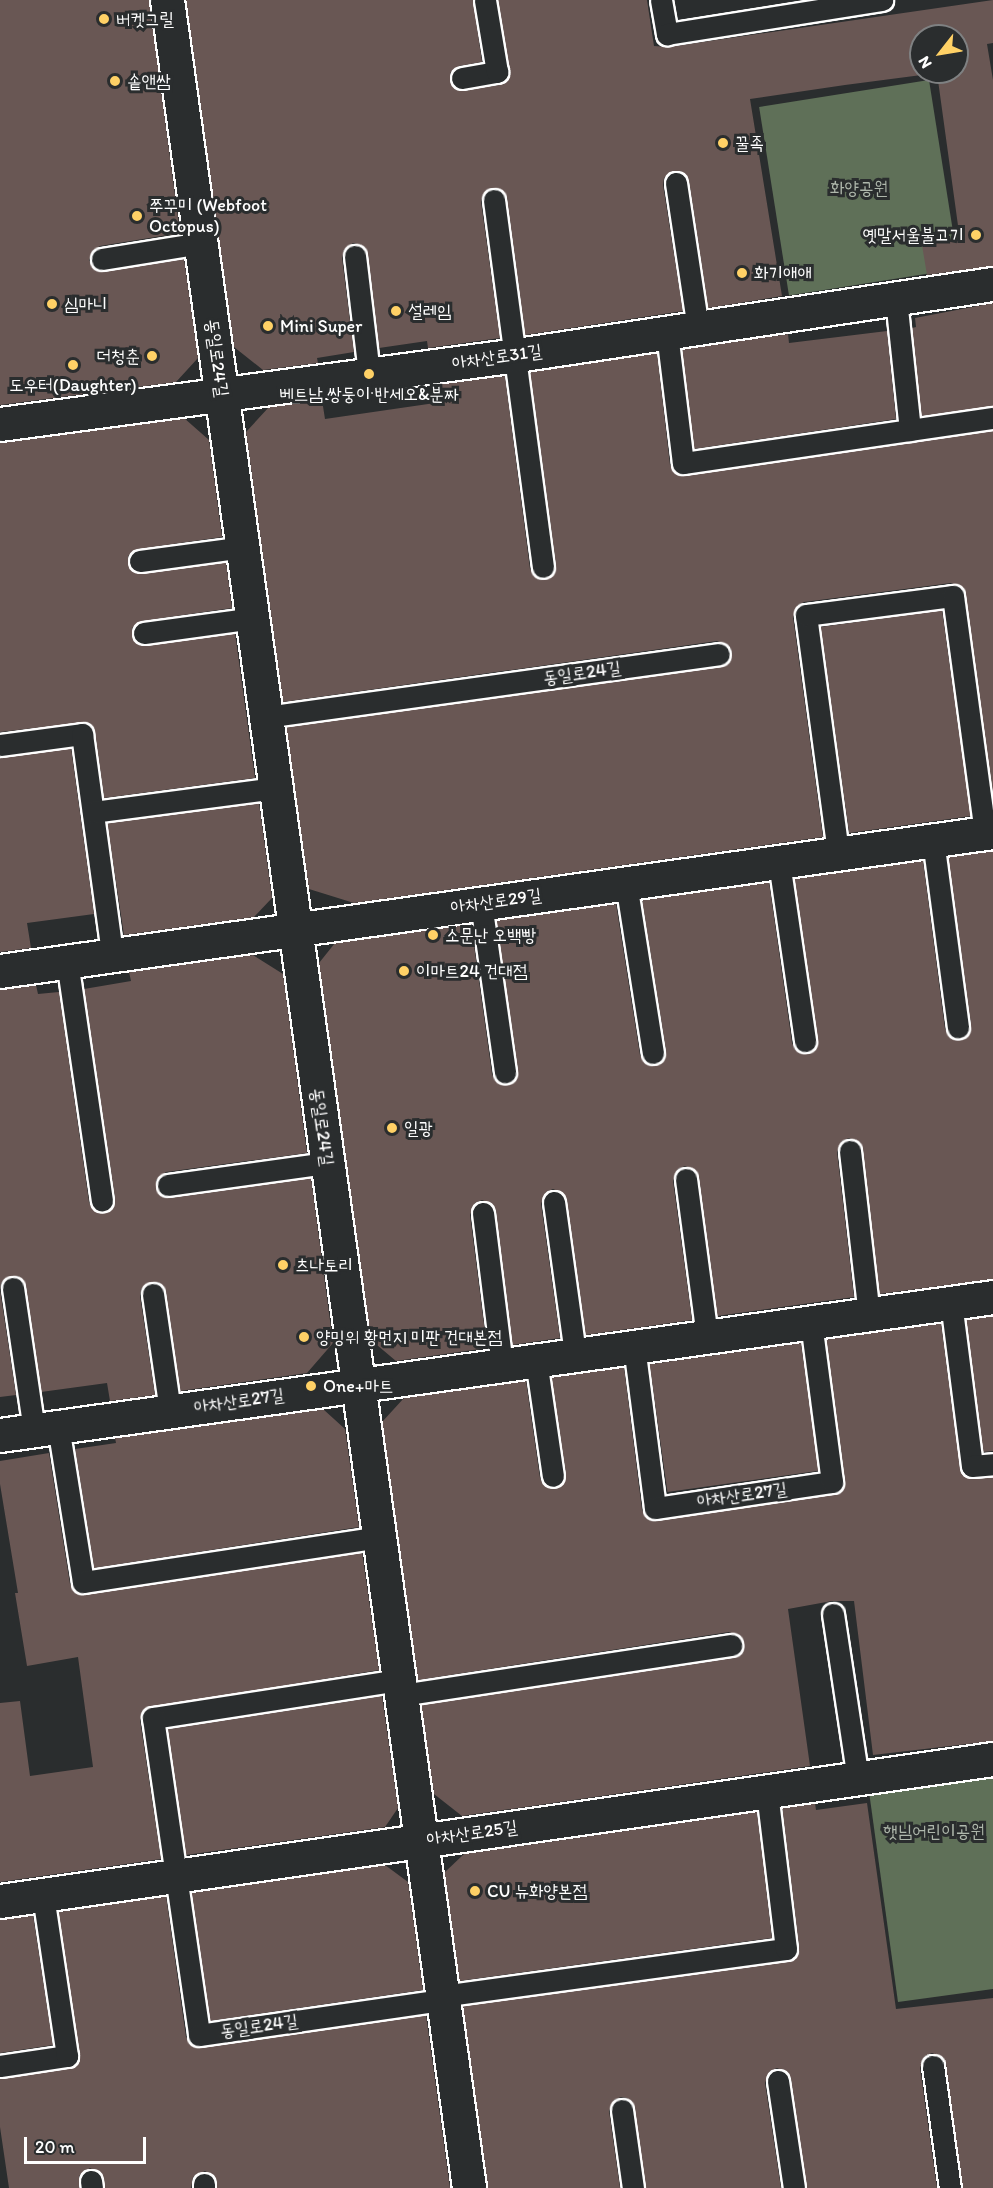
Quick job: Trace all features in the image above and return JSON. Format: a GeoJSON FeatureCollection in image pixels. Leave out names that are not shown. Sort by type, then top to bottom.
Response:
{"type":"FeatureCollection","features":[{"type":"Feature","properties":{"kind":"street","name":"동일로24길"},"geometry":{"type":"LineString","coordinates":[[167,0],[469,2188]]}},
{"type":"Feature","properties":{"kind":"street","name":"아차산로31길"},"geometry":{"type":"LineString","coordinates":[[0,424],[517,355],[993,284]]}},
{"type":"Feature","properties":{"kind":"street","name":"아차산로29길"},"geometry":{"type":"LineString","coordinates":[[0,971],[838,852],[989,833]]}},
{"type":"Feature","properties":{"kind":"street","name":"아차산로27길"},"geometry":{"type":"LineString","coordinates":[[0,1434],[993,1297]]}},
{"type":"Feature","properties":{"kind":"street","name":"아차산로25길"},"geometry":{"type":"LineString","coordinates":[[0,1901],[993,1759]]}},
{"type":"Feature","properties":{"kind":"lane"},"geometry":{"type":"LineString","coordinates":[[462,78],[497,72],[485,0]]}},
{"type":"Feature","properties":{"kind":"lane"},"geometry":{"type":"LineString","coordinates":[[662,0],[667,34],[882,0]]}},
{"type":"Feature","properties":{"kind":"lane"},"geometry":{"type":"LineString","coordinates":[[676,183],[682,330],[683,463],[993,418]]}},
{"type":"Feature","properties":{"kind":"lane"},"geometry":{"type":"LineString","coordinates":[[494,200],[517,355],[543,567]]}},
{"type":"Feature","properties":{"kind":"lane"},"geometry":{"type":"LineString","coordinates":[[102,259],[201,243]]}},
{"type":"Feature","properties":{"kind":"lane"},"geometry":{"type":"LineString","coordinates":[[355,256],[369,374]]}},
{"type":"Feature","properties":{"kind":"lane"},"geometry":{"type":"LineString","coordinates":[[896,299],[910,430]]}},
{"type":"Feature","properties":{"kind":"lane"},"geometry":{"type":"LineString","coordinates":[[140,561],[243,548]]}},
{"type":"Feature","properties":{"kind":"lane"},"geometry":{"type":"LineString","coordinates":[[838,852],[806,615],[897,603],[953,596],[989,833]]}},
{"type":"Feature","properties":{"kind":"lane"},"geometry":{"type":"LineString","coordinates":[[144,633],[253,618]]}},
{"type":"Feature","properties":{"kind":"lane","name":"동일로24길"},"geometry":{"type":"LineString","coordinates":[[266,717],[719,654]]}},
{"type":"Feature","properties":{"kind":"lane"},"geometry":{"type":"LineString","coordinates":[[0,745],[82,734],[112,954]]}},
{"type":"Feature","properties":{"kind":"lane"},"geometry":{"type":"LineString","coordinates":[[93,812],[276,788]]}},
{"type":"Feature","properties":{"kind":"lane"},"geometry":{"type":"LineString","coordinates":[[933,840],[958,1027]]}},
{"type":"Feature","properties":{"kind":"lane"},"geometry":{"type":"LineString","coordinates":[[779,862],[805,1041]]}},
{"type":"Feature","properties":{"kind":"lane"},"geometry":{"type":"LineString","coordinates":[[626,883],[653,1053]]}},
{"type":"Feature","properties":{"kind":"lane"},"geometry":{"type":"LineString","coordinates":[[481,903],[505,1072]]}},
{"type":"Feature","properties":{"kind":"lane"},"geometry":{"type":"LineString","coordinates":[[67,961],[102,1200]]}},
{"type":"Feature","properties":{"kind":"lane"},"geometry":{"type":"LineString","coordinates":[[850,1150],[869,1314]]}},
{"type":"Feature","properties":{"kind":"lane"},"geometry":{"type":"LineString","coordinates":[[168,1185],[327,1163]]}},
{"type":"Feature","properties":{"kind":"lane"},"geometry":{"type":"LineString","coordinates":[[686,1179],[706,1336]]}},
{"type":"Feature","properties":{"kind":"lane"},"geometry":{"type":"LineString","coordinates":[[554,1202],[575,1354]]}},
{"type":"Feature","properties":{"kind":"lane"},"geometry":{"type":"LineString","coordinates":[[483,1213],[502,1365]]}},
{"type":"Feature","properties":{"kind":"lane"},"geometry":{"type":"LineString","coordinates":[[13,1288],[83,1582],[379,1537]]}},
{"type":"Feature","properties":{"kind":"lane"},"geometry":{"type":"LineString","coordinates":[[153,1294],[170,1411]]}},
{"type":"Feature","properties":{"kind":"lane"},"geometry":{"type":"LineString","coordinates":[[951,1302],[972,1466],[993,1464]]}},
{"type":"Feature","properties":{"kind":"lane","name":"아차산로27길"},"geometry":{"type":"LineString","coordinates":[[634,1346],[655,1508],[832,1482],[811,1322]]}},
{"type":"Feature","properties":{"kind":"lane"},"geometry":{"type":"LineString","coordinates":[[536,1360],[553,1476]]}},
{"type":"Feature","properties":{"kind":"lane"},"geometry":{"type":"LineString","coordinates":[[833,1614],[858,1779]]}},
{"type":"Feature","properties":{"kind":"lane"},"geometry":{"type":"LineString","coordinates":[[177,1875],[153,1718],[731,1645]]}},
{"type":"Feature","properties":{"kind":"lane","name":"동일로24길"},"geometry":{"type":"LineString","coordinates":[[177,1875],[199,2035],[786,1949],[767,1791]]}},
{"type":"Feature","properties":{"kind":"lane"},"geometry":{"type":"LineString","coordinates":[[0,2066],[67,2056],[43,1894]]}},
{"type":"Feature","properties":{"kind":"lane"},"geometry":{"type":"LineString","coordinates":[[933,2066],[950,2188]]}},
{"type":"Feature","properties":{"kind":"lane"},"geometry":{"type":"LineString","coordinates":[[778,2081],[794,2188]]}},
{"type":"Feature","properties":{"kind":"lane"},"geometry":{"type":"LineString","coordinates":[[622,2110],[633,2188]]}},
{"type":"Feature","properties":{"kind":"green space","name":"화양공원"},"geometry":{"type":"Polygon","coordinates":[[[909,83],[930,84],[959,269],[789,296],[759,107],[909,83]]]}},
{"type":"Feature","properties":{"kind":"green space","name":"햇님어린이공원"},"geometry":{"type":"Polygon","coordinates":[[[993,1759],[993,1989],[898,2002],[867,1777],[993,1759]]]}},
{"type":"Feature","properties":{"kind":"building"},"geometry":{"type":"Polygon","coordinates":[[[0,0],[149,0],[180,233],[100,246],[94,250],[89,260],[93,267],[103,272],[184,259],[198,358],[176,382],[0,405],[0,0]]]}},
{"type":"Feature","properties":{"kind":"building"},"geometry":{"type":"Polygon","coordinates":[[[186,0],[473,0],[482,62],[459,66],[450,73],[452,86],[464,91],[499,85],[509,76],[498,0],[647,0],[654,46],[668,47],[993,0],[993,43],[987,44],[993,80],[993,266],[927,275],[922,245],[960,240],[939,84],[969,84],[969,24],[909,24],[909,77],[750,99],[782,296],[708,308],[689,181],[681,171],[674,171],[664,178],[663,185],[683,311],[525,335],[507,198],[499,189],[492,188],[483,195],[481,202],[500,338],[428,348],[427,341],[379,348],[368,255],[361,245],[353,243],[344,250],[342,258],[354,352],[317,358],[318,363],[263,370],[234,347],[186,0]]]}},
{"type":"Feature","properties":{"kind":"building"},"geometry":{"type":"Polygon","coordinates":[[[993,303],[993,406],[921,416],[912,328],[916,327],[915,318],[993,303]]]}},
{"type":"Feature","properties":{"kind":"building"},"geometry":{"type":"Polygon","coordinates":[[[887,331],[896,419],[694,449],[682,349],[788,334],[789,343],[887,331]]]}},
{"type":"Feature","properties":{"kind":"building"},"geometry":{"type":"Polygon","coordinates":[[[657,353],[670,465],[679,475],[993,431],[993,797],[963,588],[951,583],[804,602],[798,605],[793,617],[823,837],[354,903],[309,889],[286,727],[721,667],[727,664],[732,653],[729,646],[717,641],[283,702],[246,432],[269,407],[322,400],[325,419],[435,403],[433,385],[505,376],[530,569],[538,578],[545,579],[554,572],[556,565],[530,372],[657,353]]]}},
{"type":"Feature","properties":{"kind":"building"},"geometry":{"type":"Polygon","coordinates":[[[184,418],[209,440],[222,537],[138,549],[128,556],[128,563],[135,573],[142,574],[226,562],[232,608],[142,621],[132,628],[132,635],[139,645],[146,646],[235,633],[255,778],[104,798],[95,732],[87,722],[0,732],[0,442],[184,418]]]}},
{"type":"Feature","properties":{"kind":"building"},"geometry":{"type":"Polygon","coordinates":[[[942,610],[971,816],[849,833],[820,627],[942,610]]]}},
{"type":"Feature","properties":{"kind":"building"},"geometry":{"type":"Polygon","coordinates":[[[71,748],[94,914],[27,923],[31,948],[0,952],[0,758],[71,748]]]}},
{"type":"Feature","properties":{"kind":"building"},"geometry":{"type":"Polygon","coordinates":[[[259,803],[272,898],[254,917],[124,935],[107,823],[259,803]]]}},
{"type":"Feature","properties":{"kind":"building"},"geometry":{"type":"Polygon","coordinates":[[[993,851],[993,1279],[879,1294],[863,1150],[860,1143],[849,1138],[842,1141],[837,1152],[854,1297],[717,1316],[699,1177],[696,1171],[685,1166],[678,1169],[673,1181],[692,1320],[585,1335],[567,1200],[564,1194],[553,1189],[546,1192],[541,1204],[560,1338],[512,1345],[496,1211],[493,1205],[482,1200],[475,1203],[470,1215],[487,1348],[396,1361],[371,1340],[319,963],[335,943],[471,924],[492,1074],[495,1080],[506,1085],[513,1082],[518,1070],[496,920],[616,904],[640,1055],[644,1061],[654,1066],[661,1062],[666,1051],[642,900],[769,882],[792,1043],[795,1049],[806,1054],[813,1051],[818,1039],[794,879],[923,861],[945,1029],[953,1038],[960,1039],[969,1032],[971,1025],[948,857],[993,851]]]}},
{"type":"Feature","properties":{"kind":"building"},"geometry":{"type":"Polygon","coordinates":[[[253,955],[283,974],[307,1153],[166,1172],[156,1180],[156,1187],[163,1197],[170,1198],[311,1178],[333,1343],[307,1373],[180,1391],[166,1292],[158,1282],[151,1282],[141,1289],[140,1296],[155,1395],[110,1401],[107,1383],[41,1392],[26,1286],[18,1276],[11,1276],[1,1283],[0,1290],[0,989],[36,985],[38,994],[59,992],[89,1202],[92,1208],[103,1213],[110,1210],[115,1198],[84,989],[131,981],[129,972],[253,955]]]}},
{"type":"Feature","properties":{"kind":"building"},"geometry":{"type":"Polygon","coordinates":[[[0,1290],[16,1395],[0,1397],[0,1290]]]}},
{"type":"Feature","properties":{"kind":"building"},"geometry":{"type":"Polygon","coordinates":[[[993,1316],[993,1451],[983,1452],[966,1320],[993,1316]]]}},
{"type":"Feature","properties":{"kind":"building"},"geometry":{"type":"Polygon","coordinates":[[[941,1323],[960,1468],[967,1478],[993,1477],[993,1741],[873,1755],[854,1601],[832,1601],[788,1609],[810,1766],[462,1816],[434,1794],[421,1705],[733,1658],[739,1655],[744,1644],[741,1637],[729,1632],[418,1680],[382,1422],[404,1398],[526,1381],[540,1478],[543,1484],[554,1489],[561,1486],[566,1474],[551,1377],[624,1367],[642,1510],[650,1520],[657,1521],[839,1492],[845,1480],[826,1339],[941,1323]]]}},
{"type":"Feature","properties":{"kind":"building"},"geometry":{"type":"Polygon","coordinates":[[[801,1343],[819,1471],[667,1492],[649,1364],[801,1343]]]}},
{"type":"Feature","properties":{"kind":"building"},"geometry":{"type":"Polygon","coordinates":[[[323,1409],[345,1429],[359,1527],[94,1568],[75,1449],[116,1443],[115,1438],[323,1409]]]}},
{"type":"Feature","properties":{"kind":"building"},"geometry":{"type":"Polygon","coordinates":[[[49,1453],[70,1584],[78,1594],[362,1552],[379,1670],[146,1708],[140,1720],[161,1859],[0,1882],[0,1703],[20,1701],[30,1776],[93,1767],[78,1657],[27,1666],[15,1593],[18,1593],[0,1484],[0,1461],[49,1453]]]}},
{"type":"Feature","properties":{"kind":"building"},"geometry":{"type":"Polygon","coordinates":[[[382,1696],[398,1808],[385,1827],[186,1855],[167,1729],[382,1696]]]}},
{"type":"Feature","properties":{"kind":"building"},"geometry":{"type":"Polygon","coordinates":[[[815,1803],[816,1810],[867,1803],[896,2009],[993,1998],[993,2188],[962,2188],[946,2064],[943,2058],[932,2053],[925,2056],[920,2068],[937,2188],[806,2188],[791,2079],[788,2073],[777,2068],[770,2071],[765,2083],[781,2188],[645,2188],[634,2108],[627,2098],[621,2097],[614,2100],[609,2111],[620,2188],[487,2188],[463,2006],[793,1959],[799,1947],[782,1808],[815,1803]]]}},
{"type":"Feature","properties":{"kind":"building"},"geometry":{"type":"Polygon","coordinates":[[[757,1812],[772,1938],[459,1981],[444,1873],[464,1854],[757,1812]]]}},
{"type":"Feature","properties":{"kind":"building"},"geometry":{"type":"Polygon","coordinates":[[[385,1865],[408,1882],[423,1990],[210,2021],[191,1893],[385,1865]]]}},
{"type":"Feature","properties":{"kind":"building"},"geometry":{"type":"Polygon","coordinates":[[[166,1896],[186,2037],[194,2047],[426,2015],[450,2188],[217,2188],[215,2177],[205,2171],[193,2177],[191,2188],[104,2188],[101,2174],[90,2168],[79,2176],[79,2188],[9,2188],[0,2127],[0,2078],[69,2069],[79,2060],[58,1912],[166,1896]]]}},
{"type":"Feature","properties":{"kind":"building"},"geometry":{"type":"Polygon","coordinates":[[[33,1915],[53,2045],[0,2053],[0,1919],[33,1915]]]}},
{"type":"Feature","properties":{"kind":"place","name":"버켓그릴"},"geometry":{"type":"Point","coordinates":[104,19]}},
{"type":"Feature","properties":{"kind":"place","name":"솥앤쌈"},"geometry":{"type":"Point","coordinates":[115,81]}},
{"type":"Feature","properties":{"kind":"place","name":"꿀족"},"geometry":{"type":"Point","coordinates":[723,143]}},
{"type":"Feature","properties":{"kind":"place","name":"쭈꾸미 (Webfoot Octopus)"},"geometry":{"type":"Point","coordinates":[137,216]}},
{"type":"Feature","properties":{"kind":"place","name":"옛말서울불고기"},"geometry":{"type":"Point","coordinates":[976,235]}},
{"type":"Feature","properties":{"kind":"place","name":"화기애애"},"geometry":{"type":"Point","coordinates":[742,273]}},
{"type":"Feature","properties":{"kind":"place","name":"심마니"},"geometry":{"type":"Point","coordinates":[52,304]}},
{"type":"Feature","properties":{"kind":"place","name":"설레임"},"geometry":{"type":"Point","coordinates":[396,311]}},
{"type":"Feature","properties":{"kind":"place","name":"Mini Super"},"geometry":{"type":"Point","coordinates":[268,326]}},
{"type":"Feature","properties":{"kind":"place","name":"더청춘"},"geometry":{"type":"Point","coordinates":[152,356]}},
{"type":"Feature","properties":{"kind":"place","name":"도우터(Daughter)"},"geometry":{"type":"Point","coordinates":[73,365]}},
{"type":"Feature","properties":{"kind":"place","name":"베트남 쌍둥이 반세오&분짜"},"geometry":{"type":"Point","coordinates":[369,374]}},
{"type":"Feature","properties":{"kind":"place","name":"소문난 오백빵"},"geometry":{"type":"Point","coordinates":[433,935]}},
{"type":"Feature","properties":{"kind":"place","name":"이마트24 건대점"},"geometry":{"type":"Point","coordinates":[404,971]}},
{"type":"Feature","properties":{"kind":"place","name":"일광"},"geometry":{"type":"Point","coordinates":[392,1128]}},
{"type":"Feature","properties":{"kind":"place","name":"츠나토리"},"geometry":{"type":"Point","coordinates":[283,1265]}},
{"type":"Feature","properties":{"kind":"place","name":"양밍위 황먼지 미판 건대본점"},"geometry":{"type":"Point","coordinates":[304,1337]}},
{"type":"Feature","properties":{"kind":"place","name":"One+마트"},"geometry":{"type":"Point","coordinates":[311,1386]}},
{"type":"Feature","properties":{"kind":"place","name":"CU 뉴화양본점"},"geometry":{"type":"Point","coordinates":[475,1891]}}]}
